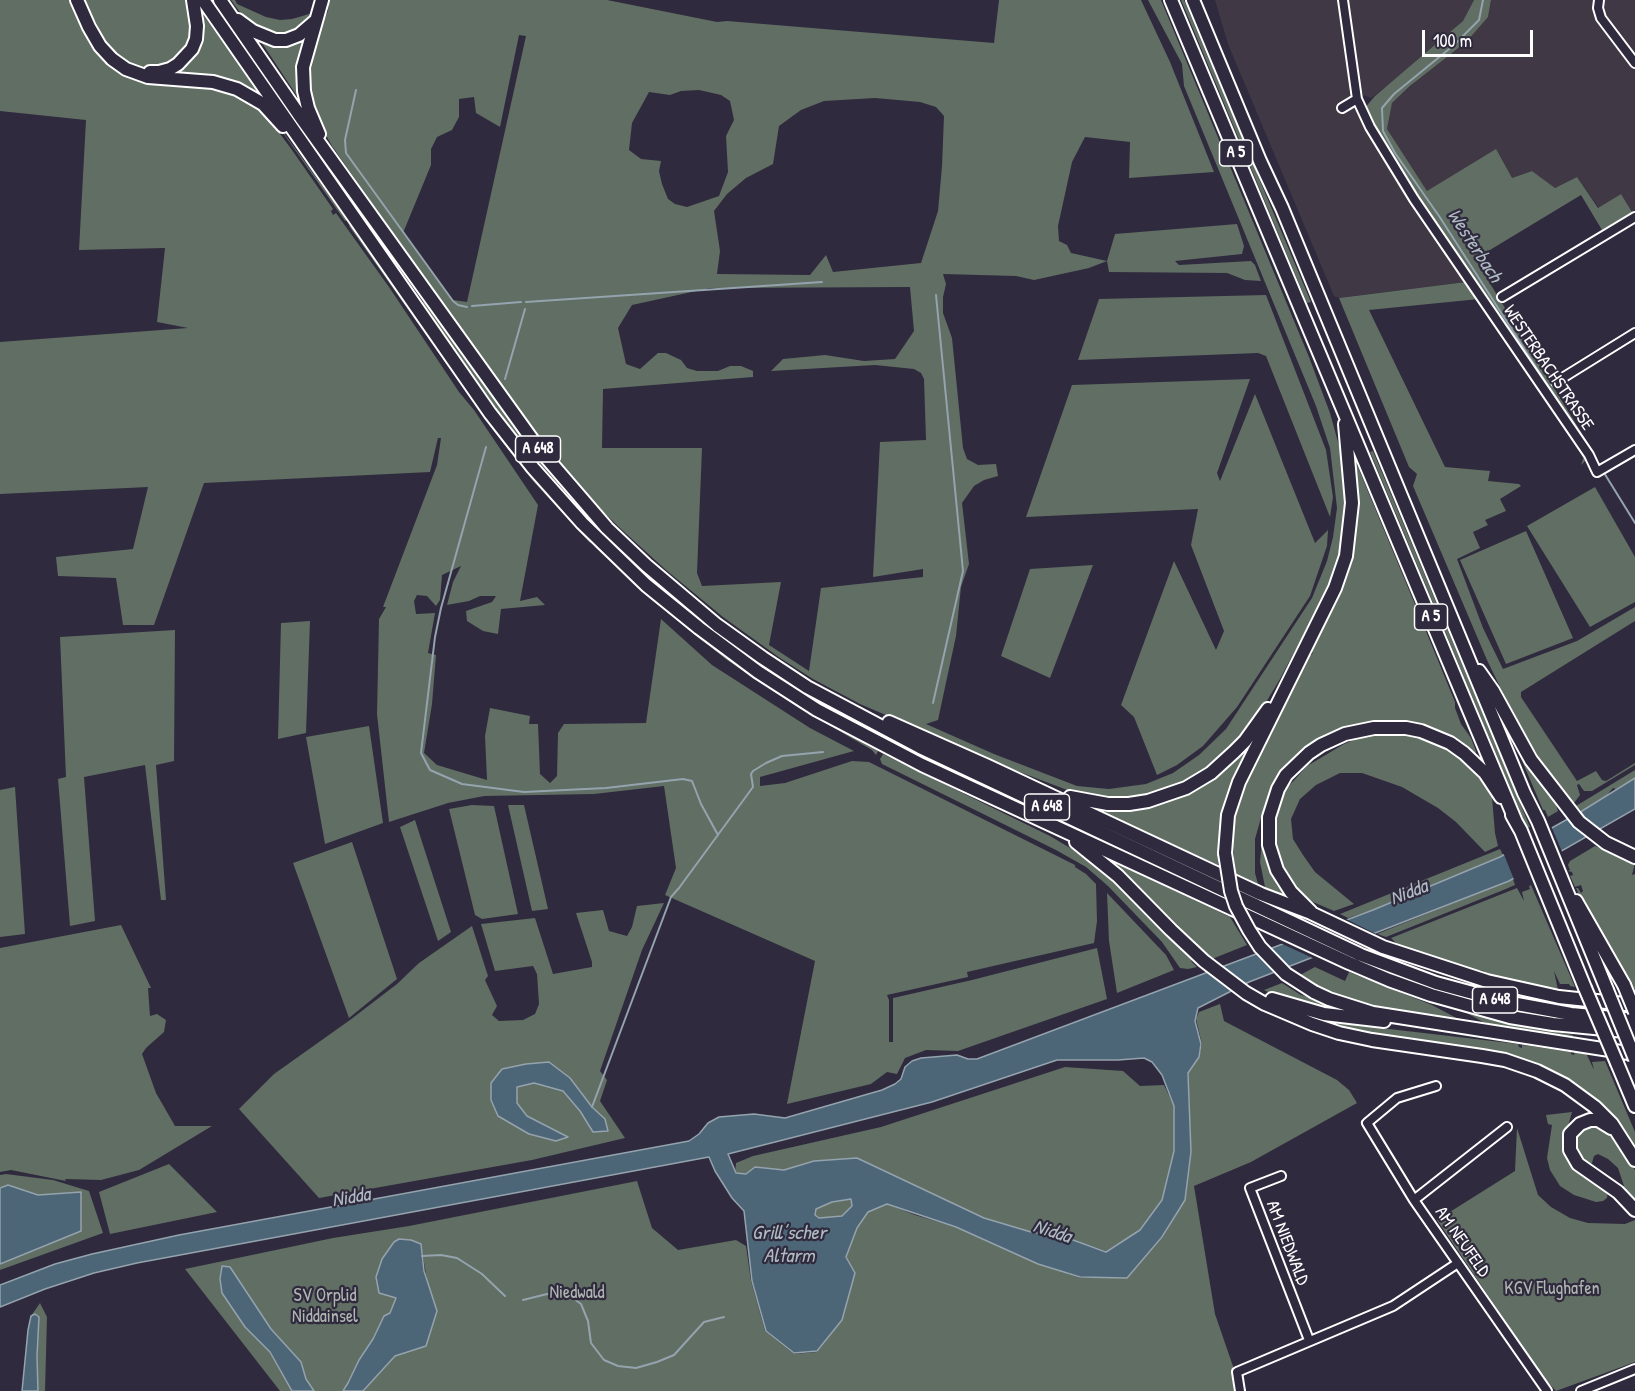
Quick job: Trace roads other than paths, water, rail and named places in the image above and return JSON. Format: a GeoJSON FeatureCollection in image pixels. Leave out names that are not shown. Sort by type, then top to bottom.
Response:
{"type":"FeatureCollection","features":[{"type":"Feature","properties":{"kind":"highway"},"geometry":{"type":"LineString","coordinates":[[77,0],[95,38],[106,54],[118,64],[148,77],[213,82],[237,89],[263,104],[312,159]]}},
{"type":"Feature","properties":{"kind":"highway"},"geometry":{"type":"LineString","coordinates":[[82,0],[95,30],[112,54],[132,68],[159,72],[178,64],[192,49],[197,26],[192,0]]}},
{"type":"Feature","properties":{"kind":"highway","name":"A 648"},"geometry":{"type":"LineString","coordinates":[[204,0],[490,413],[533,468],[582,523],[646,585],[741,659],[817,710],[921,765],[1349,963],[1431,995],[1510,1017],[1553,1024],[1635,1032]]}},
{"type":"Feature","properties":{"kind":"highway","name":"A 648"},"geometry":{"type":"LineString","coordinates":[[220,0],[538,449],[607,528],[646,566],[717,625],[807,687],[920,747],[1361,955],[1436,982],[1506,1002],[1571,1014],[1635,1020]]}},
{"type":"Feature","properties":{"kind":"highway"},"geometry":{"type":"LineString","coordinates":[[322,0],[305,55],[303,79],[308,108],[328,154]]}},
{"type":"Feature","properties":{"kind":"highway","name":"A 5"},"geometry":{"type":"LineString","coordinates":[[1171,0],[1635,1107]]}},
{"type":"Feature","properties":{"kind":"highway","name":"A 5"},"geometry":{"type":"LineString","coordinates":[[1193,0],[1635,1056]]}},
{"type":"Feature","properties":{"kind":"highway"},"geometry":{"type":"LineString","coordinates":[[229,13],[253,31],[275,40],[286,40],[299,35],[317,19]]}},
{"type":"Feature","properties":{"kind":"highway","name":"A 648"},"geometry":{"type":"LineString","coordinates":[[988,766],[1085,801],[1108,804],[1148,801],[1186,788],[1211,773],[1245,741],[1286,687],[1335,588],[1346,556],[1353,503],[1344,414]]}},
{"type":"Feature","properties":{"kind":"highway"},"geometry":{"type":"LineString","coordinates":[[1469,657],[1493,691],[1531,760],[1566,806],[1580,822],[1606,843],[1635,857]]}},
{"type":"Feature","properties":{"kind":"highway","name":"A 648"},"geometry":{"type":"LineString","coordinates":[[807,687],[988,766],[1261,894],[1311,913],[1383,947],[1497,984],[1560,997],[1634,1006]]}},
{"type":"Feature","properties":{"kind":"highway"},"geometry":{"type":"LineString","coordinates":[[1286,687],[1239,782],[1228,815],[1225,853],[1231,891],[1236,906],[1260,947],[1286,974],[1329,999],[1373,1013],[1583,1045],[1635,1049]]}},
{"type":"Feature","properties":{"kind":"highway","name":"A 5"},"geometry":{"type":"LineString","coordinates":[[1311,913],[1291,892],[1277,870],[1269,845],[1269,816],[1278,789],[1286,776],[1309,753],[1334,739],[1360,730],[1389,727],[1421,731],[1444,740],[1464,753],[1485,773],[1519,826]]}},
{"type":"Feature","properties":{"kind":"highway"},"geometry":{"type":"LineString","coordinates":[[1058,828],[1119,876],[1171,930],[1227,979],[1312,1024],[1339,1033],[1482,1056],[1530,1068],[1551,1077],[1586,1099],[1604,1115],[1635,1160]]}},
{"type":"Feature","properties":{"kind":"highway","name":"A 5"},"geometry":{"type":"LineString","coordinates":[[1558,871],[1634,1006]]}},
{"type":"Feature","properties":{"kind":"highway"},"geometry":{"type":"LineString","coordinates":[[1268,1001],[1350,1018],[1421,1021]]}},
{"type":"Feature","properties":{"kind":"highway","name":"A 5"},"geometry":{"type":"LineString","coordinates":[[1583,1045],[1635,1056]]}},
{"type":"Feature","properties":{"kind":"highway"},"geometry":{"type":"LineString","coordinates":[[1620,1136],[1602,1121],[1590,1119],[1580,1124],[1570,1134],[1570,1150],[1578,1164],[1618,1192],[1635,1210]]}},
{"type":"Feature","properties":{"kind":"street","name":"WESTERBACHSTRASSE"},"geometry":{"type":"LineString","coordinates":[[1343,0],[1357,99],[1370,127],[1414,199],[1589,455],[1598,472],[1635,450]]}},
{"type":"Feature","properties":{"kind":"street"},"geometry":{"type":"LineString","coordinates":[[1599,0],[1601,18],[1635,63]]}},
{"type":"Feature","properties":{"kind":"street"},"geometry":{"type":"LineString","coordinates":[[1342,108],[1357,99]]}},
{"type":"Feature","properties":{"kind":"street"},"geometry":{"type":"LineString","coordinates":[[1502,297],[1635,217]]}},
{"type":"Feature","properties":{"kind":"street"},"geometry":{"type":"LineString","coordinates":[[1556,382],[1635,333]]}},
{"type":"Feature","properties":{"kind":"street","name":"AM NEUFELD"},"geometry":{"type":"LineString","coordinates":[[1436,1086],[1396,1098],[1367,1123],[1414,1200],[1547,1391]]}},
{"type":"Feature","properties":{"kind":"street","name":"AM NEUFELD"},"geometry":{"type":"LineString","coordinates":[[1414,1200],[1507,1127]]}},
{"type":"Feature","properties":{"kind":"street","name":"AM NIEDWALD"},"geometry":{"type":"LineString","coordinates":[[1281,1176],[1250,1188],[1309,1340]]}},
{"type":"Feature","properties":{"kind":"street"},"geometry":{"type":"LineString","coordinates":[[1240,1391],[1237,1372],[1393,1306],[1458,1263]]}},
{"type":"Feature","properties":{"kind":"street"},"geometry":{"type":"LineString","coordinates":[[1581,1391],[1635,1369]]}},
{"type":"Feature","properties":{"kind":"water","name":"Grill’scher Altarm"},"geometry":{"type":"Polygon","coordinates":[[[1635,778],[1635,809],[1509,881],[1249,982],[1198,1008],[1195,1021],[1201,1044],[1199,1057],[1188,1073],[1191,1152],[1185,1200],[1162,1237],[1127,1278],[1080,1277],[1038,1264],[956,1227],[887,1204],[868,1212],[857,1228],[846,1257],[855,1273],[842,1320],[817,1351],[794,1353],[766,1331],[752,1281],[744,1211],[732,1198],[709,1157],[137,1263],[94,1273],[0,1307],[0,1285],[55,1264],[92,1254],[179,1235],[689,1141],[708,1123],[719,1117],[754,1114],[785,1118],[882,1090],[901,1079],[905,1067],[912,1061],[957,1055],[977,1059],[1373,910],[1500,857],[1635,778]],[[1144,1058],[1057,1060],[932,1102],[728,1154],[736,1173],[746,1174],[755,1167],[784,1170],[814,1161],[857,1158],[984,1218],[1031,1232],[1065,1237],[1106,1252],[1140,1230],[1162,1200],[1174,1151],[1174,1106],[1162,1075],[1152,1062],[1144,1058]],[[851,1199],[832,1202],[816,1209],[815,1215],[819,1218],[842,1216],[852,1206],[851,1199]]]}},
{"type":"Feature","properties":{"kind":"water"},"geometry":{"type":"Polygon","coordinates":[[[549,1062],[570,1078],[592,1107],[605,1119],[608,1131],[593,1132],[580,1111],[563,1091],[534,1083],[517,1087],[517,1103],[527,1116],[568,1137],[556,1141],[529,1134],[498,1116],[491,1100],[491,1083],[502,1069],[549,1062]]]}},
{"type":"Feature","properties":{"kind":"water"},"geometry":{"type":"Polygon","coordinates":[[[8,1185],[38,1195],[81,1192],[81,1231],[0,1264],[0,1188],[8,1185]]]}},
{"type":"Feature","properties":{"kind":"water"},"geometry":{"type":"Polygon","coordinates":[[[399,1239],[421,1244],[424,1271],[437,1311],[426,1346],[395,1356],[363,1391],[343,1391],[384,1316],[390,1313],[396,1298],[379,1293],[376,1277],[382,1259],[394,1242],[399,1239]]]}},
{"type":"Feature","properties":{"kind":"water"},"geometry":{"type":"Polygon","coordinates":[[[222,1266],[230,1267],[271,1329],[301,1362],[306,1379],[314,1391],[292,1391],[270,1352],[245,1327],[222,1293],[220,1279],[222,1266]]]}},
{"type":"Feature","properties":{"kind":"water"},"geometry":{"type":"Polygon","coordinates":[[[35,1314],[39,1317],[38,1391],[22,1391],[28,1330],[31,1316],[35,1314]]]}},
{"type":"Feature","properties":{"kind":"waterway","name":"Westerbach"},"geometry":{"type":"LineString","coordinates":[[1483,0],[1479,20],[1454,45],[1394,94],[1382,108],[1383,131],[1395,153],[1439,216],[1588,448]]}},
{"type":"Feature","properties":{"kind":"waterway"},"geometry":{"type":"LineString","coordinates":[[356,90],[345,140],[346,153],[453,301],[467,307]]}},
{"type":"Feature","properties":{"kind":"waterway"},"geometry":{"type":"LineString","coordinates":[[526,302],[822,282]]}},
{"type":"Feature","properties":{"kind":"waterway"},"geometry":{"type":"LineString","coordinates":[[933,703],[963,571],[936,295]]}},
{"type":"Feature","properties":{"kind":"waterway"},"geometry":{"type":"LineString","coordinates":[[472,306],[521,302]]}},
{"type":"Feature","properties":{"kind":"waterway"},"geometry":{"type":"LineString","coordinates":[[505,379],[525,309]]}},
{"type":"Feature","properties":{"kind":"waterway"},"geometry":{"type":"LineString","coordinates":[[486,447],[435,637],[421,753],[430,770],[462,784],[524,792],[606,788],[683,779],[692,781],[701,804],[718,835]]}},
{"type":"Feature","properties":{"kind":"waterway","name":"Westerbach"},"geometry":{"type":"LineString","coordinates":[[1593,455],[1635,523]]}},
{"type":"Feature","properties":{"kind":"waterway"},"geometry":{"type":"LineString","coordinates":[[592,1107],[671,897],[753,787],[751,774],[766,763],[782,756],[823,752]]}},
{"type":"Feature","properties":{"kind":"waterway"},"geometry":{"type":"LineString","coordinates":[[422,1256],[441,1255],[457,1258],[482,1274],[505,1296]]}},
{"type":"Feature","properties":{"kind":"waterway"},"geometry":{"type":"LineString","coordinates":[[523,1300],[547,1294],[570,1296],[581,1304],[588,1321],[591,1343],[604,1360],[618,1366],[636,1368],[674,1355],[704,1322],[724,1317]]}},
{"type":"Feature","properties":{"kind":"water label","name":"Nidda"},"geometry":{"type":"Point","coordinates":[1409,893]}},
{"type":"Feature","properties":{"kind":"water label","name":"Nidda"},"geometry":{"type":"Point","coordinates":[351,1198]}},
{"type":"Feature","properties":{"kind":"water label","name":"Nidda"},"geometry":{"type":"Point","coordinates":[1052,1232]}},
{"type":"Feature","properties":{"kind":"park label","name":"KGV Flughafen"},"geometry":{"type":"Point","coordinates":[1552,1289]}},
{"type":"Feature","properties":{"kind":"park label","name":"Niedwald"},"geometry":{"type":"Point","coordinates":[577,1293]}},
{"type":"Feature","properties":{"kind":"park label","name":"SV Orplid Niddainsel"},"geometry":{"type":"Point","coordinates":[325,1306]}}]}
